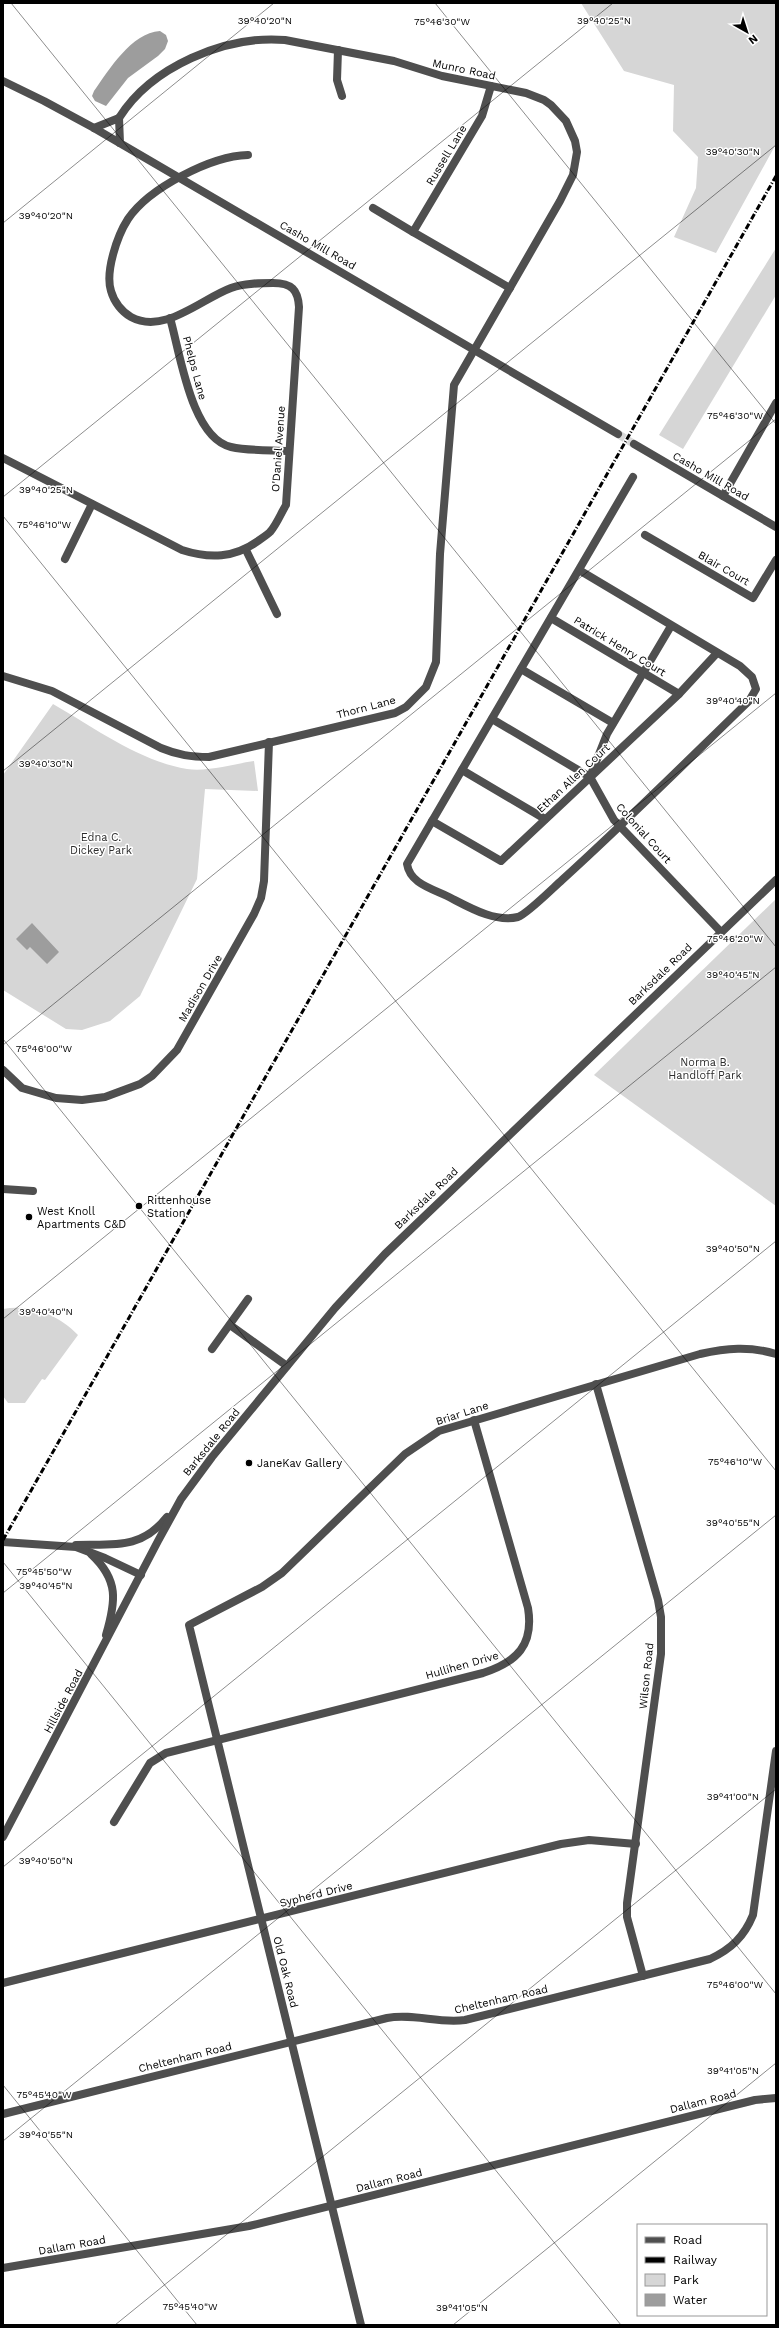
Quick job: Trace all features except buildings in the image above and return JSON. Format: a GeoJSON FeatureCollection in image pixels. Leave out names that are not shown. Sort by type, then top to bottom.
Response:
{"type":"FeatureCollection","features":[{"type":"Feature","properties":{"kind":"street","name":"Munro Road"},"geometry":{"type":"LineString","coordinates":[[119,118],[128,103],[149,83],[174,67],[222,48],[240,43],[272,39],[338,50],[394,62],[442,76],[526,93],[551,105],[566,121],[573,136],[576,152],[573,175],[568,187],[475,349]]}},
{"type":"Feature","properties":{"kind":"street"},"geometry":{"type":"LineString","coordinates":[[338,50],[337,80],[342,96]]}},
{"type":"Feature","properties":{"kind":"street","name":"Casho Mill Road"},"geometry":{"type":"LineString","coordinates":[[3,81],[94,128],[475,349],[618,434]]}},
{"type":"Feature","properties":{"kind":"street","name":"Russell Lane"},"geometry":{"type":"LineString","coordinates":[[413,232],[482,116],[491,86]]}},
{"type":"Feature","properties":{"kind":"street"},"geometry":{"type":"LineString","coordinates":[[94,128],[119,118],[120,143]]}},
{"type":"Feature","properties":{"kind":"street"},"geometry":{"type":"LineString","coordinates":[[170,318],[159,322],[141,322],[125,313],[115,301],[110,290],[109,269],[125,225],[130,216],[146,199],[179,178],[231,156],[248,155]]}},
{"type":"Feature","properties":{"kind":"street"},"geometry":{"type":"LineString","coordinates":[[373,208],[510,288]]}},
{"type":"Feature","properties":{"kind":"street","name":"O'Daniel Avenue"},"geometry":{"type":"LineString","coordinates":[[3,458],[182,550],[196,554],[223,556],[246,550],[270,532],[286,505],[299,307],[298,294],[292,286],[284,283],[258,283],[232,288],[170,318]]}},
{"type":"Feature","properties":{"kind":"street","name":"Phelps Lane"},"geometry":{"type":"LineString","coordinates":[[170,318],[192,405],[205,429],[217,440],[230,447],[289,451]]}},
{"type":"Feature","properties":{"kind":"street","name":"Thorn Lane"},"geometry":{"type":"LineString","coordinates":[[3,676],[52,691],[178,755],[209,757],[395,712],[406,707],[426,687],[436,662],[440,554],[452,400],[454,385],[475,349]]}},
{"type":"Feature","properties":{"kind":"street"},"geometry":{"type":"LineString","coordinates":[[723,496],[776,403]]}},
{"type":"Feature","properties":{"kind":"street","name":"Casho Mill Road"},"geometry":{"type":"LineString","coordinates":[[634,444],[776,526]]}},
{"type":"Feature","properties":{"kind":"street"},"geometry":{"type":"LineString","coordinates":[[579,570],[748,672],[755,682],[754,694],[620,826],[534,905],[519,917],[506,918],[481,913],[419,883],[409,873],[407,864],[633,477]]}},
{"type":"Feature","properties":{"kind":"street"},"geometry":{"type":"LineString","coordinates":[[65,559],[92,504]]}},
{"type":"Feature","properties":{"kind":"street","name":"Blair Court"},"geometry":{"type":"LineString","coordinates":[[645,535],[754,598],[776,560]]}},
{"type":"Feature","properties":{"kind":"street"},"geometry":{"type":"LineString","coordinates":[[246,550],[277,614]]}},
{"type":"Feature","properties":{"kind":"street","name":"Patrick Henry Court"},"geometry":{"type":"LineString","coordinates":[[551,618],[679,694]]}},
{"type":"Feature","properties":{"kind":"street"},"geometry":{"type":"LineString","coordinates":[[492,719],[590,777],[613,723],[671,626]]}},
{"type":"Feature","properties":{"kind":"street","name":"Ethan Allen Court"},"geometry":{"type":"LineString","coordinates":[[432,821],[501,861],[679,694],[717,653]]}},
{"type":"Feature","properties":{"kind":"street"},"geometry":{"type":"LineString","coordinates":[[521,669],[613,723]]}},
{"type":"Feature","properties":{"kind":"street","name":"Madison Drive"},"geometry":{"type":"LineString","coordinates":[[3,1070],[22,1088],[56,1098],[82,1100],[127,1091],[152,1076],[177,1050],[254,914],[261,898],[264,881],[266,849],[269,742]]}},
{"type":"Feature","properties":{"kind":"street"},"geometry":{"type":"LineString","coordinates":[[462,770],[545,819]]}},
{"type":"Feature","properties":{"kind":"street","name":"Colonial Court"},"geometry":{"type":"LineString","coordinates":[[590,777],[605,807],[620,826],[721,932]]}},
{"type":"Feature","properties":{"kind":"street","name":"Barksdale Road"},"geometry":{"type":"LineString","coordinates":[[141,1575],[181,1499],[212,1457],[349,1293],[409,1229],[776,880]]}},
{"type":"Feature","properties":{"kind":"street"},"geometry":{"type":"LineString","coordinates":[[3,1189],[33,1191]]}},
{"type":"Feature","properties":{"kind":"street"},"geometry":{"type":"LineString","coordinates":[[212,1349],[248,1299]]}},
{"type":"Feature","properties":{"kind":"street"},"geometry":{"type":"LineString","coordinates":[[230,1325],[287,1366]]}},
{"type":"Feature","properties":{"kind":"street","name":"Briar Lane"},"geometry":{"type":"LineString","coordinates":[[189,1625],[262,1587],[282,1572],[416,1445],[438,1432],[596,1384],[721,1349],[752,1348],[776,1354]]}},
{"type":"Feature","properties":{"kind":"street","name":"Wilson Road"},"geometry":{"type":"LineString","coordinates":[[596,1384],[658,1600],[661,1617],[661,1654],[627,1903],[627,1917],[643,1976]]}},
{"type":"Feature","properties":{"kind":"street","name":"Hullihen Drive"},"geometry":{"type":"LineString","coordinates":[[114,1822],[150,1763],[157,1757],[217,1738],[483,1673],[508,1663],[524,1647],[530,1627],[528,1608],[474,1420]]}},
{"type":"Feature","properties":{"kind":"street"},"geometry":{"type":"LineString","coordinates":[[3,1542],[65,1545],[131,1544],[154,1532],[181,1499]]}},
{"type":"Feature","properties":{"kind":"street"},"geometry":{"type":"LineString","coordinates":[[65,1545],[87,1551],[141,1575]]}},
{"type":"Feature","properties":{"kind":"street"},"geometry":{"type":"LineString","coordinates":[[87,1551],[104,1568],[113,1587],[114,1599],[102,1651]]}},
{"type":"Feature","properties":{"kind":"street","name":"Hillside Road"},"geometry":{"type":"LineString","coordinates":[[3,1837],[141,1575]]}},
{"type":"Feature","properties":{"kind":"street","name":"Old Oak Road"},"geometry":{"type":"LineString","coordinates":[[189,1625],[361,2325]]}},
{"type":"Feature","properties":{"kind":"street","name":"Cheltenham Road"},"geometry":{"type":"LineString","coordinates":[[3,2114],[402,2015],[452,2022],[466,2020],[710,1959],[722,1953],[742,1937],[748,1926],[755,1901],[776,1751]]}},
{"type":"Feature","properties":{"kind":"street","name":"Sypherd Drive"},"geometry":{"type":"LineString","coordinates":[[3,1983],[568,1843],[596,1840],[636,1844]]}},
{"type":"Feature","properties":{"kind":"street","name":"Dallam Road"},"geometry":{"type":"LineString","coordinates":[[3,2268],[236,2228],[755,2100],[776,2098]]}},
{"type":"Feature","properties":{"kind":"green space"},"geometry":{"type":"Polygon","coordinates":[[[581,3],[776,3],[776,144],[716,253],[674,237],[696,188],[698,157],[673,131],[674,85],[624,71],[581,3]]]}},
{"type":"Feature","properties":{"kind":"green space"},"geometry":{"type":"Polygon","coordinates":[[[776,248],[776,295],[683,449],[659,435],[776,248]]]}},
{"type":"Feature","properties":{"kind":"green space","name":"Edna C. Dickey Park"},"geometry":{"type":"Polygon","coordinates":[[[53,704],[135,751],[169,765],[195,770],[254,761],[258,791],[205,789],[197,879],[140,996],[110,1021],[82,1030],[66,1029],[3,990],[3,775],[53,704]]]}},
{"type":"Feature","properties":{"kind":"green space","name":"Norma B. Handloff Park"},"geometry":{"type":"Polygon","coordinates":[[[776,899],[776,1206],[594,1075],[776,899]]]}},
{"type":"Feature","properties":{"kind":"green space"},"geometry":{"type":"Polygon","coordinates":[[[24,1308],[44,1313],[62,1322],[78,1335],[45,1380],[42,1379],[25,1403],[8,1403],[3,1396],[3,1309],[24,1308]]]}},
{"type":"Feature","properties":{"kind":"water"},"geometry":{"type":"Polygon","coordinates":[[[160,31],[166,35],[168,41],[165,49],[128,78],[106,106],[95,101],[92,96],[94,91],[114,63],[130,45],[149,33],[160,31]]]}},
{"type":"Feature","properties":{"kind":"water"},"geometry":{"type":"Polygon","coordinates":[[[32,923],[59,952],[47,964],[30,947],[27,950],[16,939],[32,923]]]}},
{"type":"Feature","properties":{"kind":"tunnel"},"geometry":{"type":"LineString","coordinates":[[618,434],[634,444]]}},
{"type":"Feature","properties":{"kind":"railway"},"geometry":{"type":"LineString","coordinates":[[3,1540],[776,176]]}},
{"type":"Feature","properties":{"kind":"place","name":"Rittenhouse Station"},"geometry":{"type":"Point","coordinates":[139,1206]}},
{"type":"Feature","properties":{"kind":"place","name":"West Knoll Apartments C&D"},"geometry":{"type":"Point","coordinates":[29,1217]}},
{"type":"Feature","properties":{"kind":"place","name":"JaneKav Gallery"},"geometry":{"type":"Point","coordinates":[249,1463]}}]}
